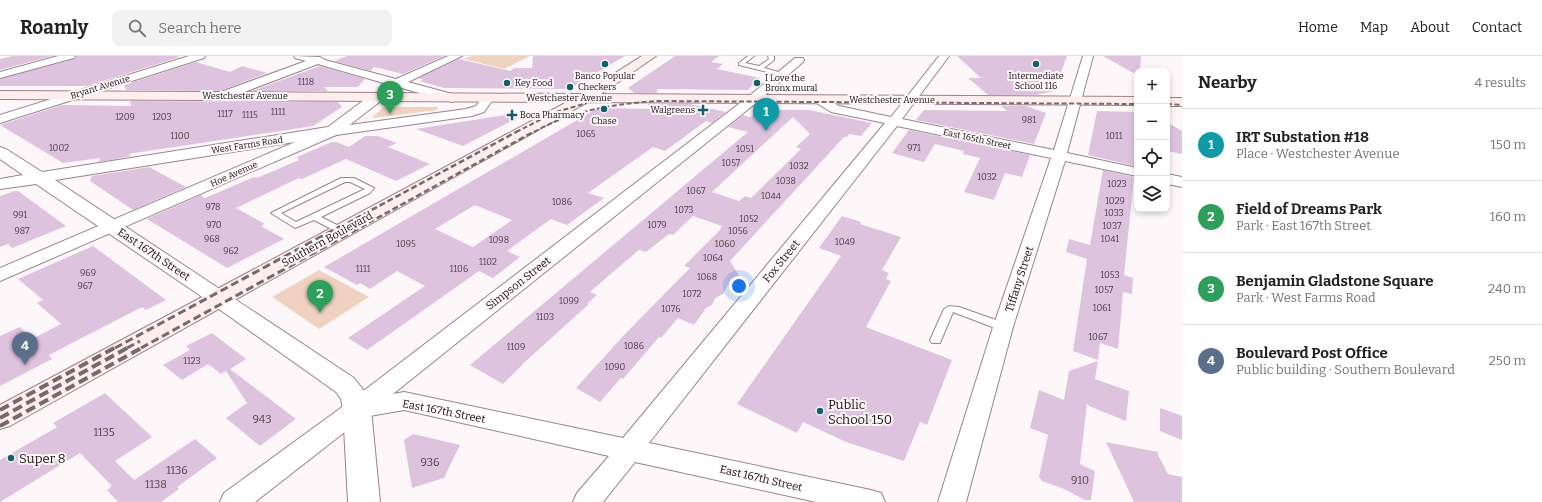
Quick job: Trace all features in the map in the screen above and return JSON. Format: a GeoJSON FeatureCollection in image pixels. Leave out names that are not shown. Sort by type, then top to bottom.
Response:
{"type":"FeatureCollection","features":[{"type":"Feature","properties":{"kind":"main road","name":"Southern Boulevard"},"geometry":{"type":"LineString","coordinates":[[0,418],[584,98],[650,56]]}},
{"type":"Feature","properties":{"kind":"main road","name":"Westchester Avenue"},"geometry":{"type":"LineString","coordinates":[[0,95],[1134,101]]}},
{"type":"Feature","properties":{"kind":"main road"},"geometry":{"type":"LineString","coordinates":[[1170,102],[1182,102]]}},
{"type":"Feature","properties":{"kind":"street"},"geometry":{"type":"LineString","coordinates":[[0,75],[70,56]]}},
{"type":"Feature","properties":{"kind":"street","name":"Bryant Avenue"},"geometry":{"type":"LineString","coordinates":[[0,119],[200,56]]}},
{"type":"Feature","properties":{"kind":"street"},"geometry":{"type":"LineString","coordinates":[[299,56],[452,98]]}},
{"type":"Feature","properties":{"kind":"street"},"geometry":{"type":"LineString","coordinates":[[222,96],[330,56]]}},
{"type":"Feature","properties":{"kind":"street","name":"Hoe Avenue"},"geometry":{"type":"LineString","coordinates":[[0,275],[333,131],[395,82],[457,56]]}},
{"type":"Feature","properties":{"kind":"street","name":"Fox Street"},"geometry":{"type":"LineString","coordinates":[[587,502],[911,100],[944,56]]}},
{"type":"Feature","properties":{"kind":"street","name":"Tiffany Street"},"geometry":{"type":"LineString","coordinates":[[952,502],[1003,326],[1058,156],[1088,56]]}},
{"type":"Feature","properties":{"kind":"street","name":"Simpson Street"},"geometry":{"type":"LineString","coordinates":[[234,502],[357,409],[752,100],[799,60]]}},
{"type":"Feature","properties":{"kind":"street","name":"West Farms Road"},"geometry":{"type":"LineString","coordinates":[[0,184],[333,131],[468,113],[480,109],[488,98]]}},
{"type":"Feature","properties":{"kind":"street","name":"East 165th Street"},"geometry":{"type":"LineString","coordinates":[[819,99],[835,109],[1134,171]]}},
{"type":"Feature","properties":{"kind":"street","name":"East 167th Street"},"geometry":{"type":"LineString","coordinates":[[0,152],[219,298],[345,385],[354,396],[357,409],[404,401],[630,448],[871,502]]}},
{"type":"Feature","properties":{"kind":"street"},"geometry":{"type":"LineString","coordinates":[[1170,180],[1182,182]]}},
{"type":"Feature","properties":{"kind":"street"},"geometry":{"type":"LineString","coordinates":[[357,409],[364,502]]}},
{"type":"Feature","properties":{"kind":"lane"},"geometry":{"type":"LineString","coordinates":[[751,56],[741,64],[783,74]]}},
{"type":"Feature","properties":{"kind":"lane"},"geometry":{"type":"LineString","coordinates":[[759,69],[772,59],[771,56]]}},
{"type":"Feature","properties":{"kind":"lane"},"geometry":{"type":"LineString","coordinates":[[314,218],[367,192],[370,188],[351,180],[344,180],[275,213],[295,225],[314,218],[342,231]]}},
{"type":"Feature","properties":{"kind":"lane"},"geometry":{"type":"LineString","coordinates":[[936,340],[949,309],[955,309],[1003,326]]}},
{"type":"Feature","properties":{"kind":"shaded area"},"geometry":{"type":"Polygon","coordinates":[[[471,56],[530,56],[504,69],[464,59],[471,56]]]}},
{"type":"Feature","properties":{"kind":"shaded area"},"geometry":{"type":"Polygon","coordinates":[[[383,107],[438,107],[437,110],[372,118],[383,107]]]}},
{"type":"Feature","properties":{"kind":"shaded area"},"geometry":{"type":"Polygon","coordinates":[[[319,270],[369,297],[319,329],[272,297],[319,270]]]}},
{"type":"Feature","properties":{"kind":"building"},"geometry":{"type":"Polygon","coordinates":[[[13,56],[52,56],[0,70],[0,59],[13,56]]]}},
{"type":"Feature","properties":{"kind":"building"},"geometry":{"type":"Polygon","coordinates":[[[76,56],[180,57],[87,86],[0,86],[0,79],[74,59],[76,56]]]}},
{"type":"Feature","properties":{"kind":"building"},"geometry":{"type":"Polygon","coordinates":[[[347,56],[444,56],[403,74],[374,67],[371,71],[334,61],[347,56]]]}},
{"type":"Feature","properties":{"kind":"building"},"geometry":{"type":"Polygon","coordinates":[[[533,56],[625,56],[569,89],[444,88],[419,81],[423,80],[419,78],[459,59],[510,71],[514,68],[532,68],[533,56]]]}},
{"type":"Feature","properties":{"kind":"building"},"geometry":{"type":"Polygon","coordinates":[[[675,56],[719,56],[711,62],[723,64],[717,69],[760,78],[748,90],[657,89],[657,93],[634,93],[628,88],[675,56]]]}},
{"type":"Feature","properties":{"kind":"building"},"geometry":{"type":"Polygon","coordinates":[[[957,56],[1067,56],[1054,91],[1036,95],[988,95],[968,78],[981,78],[957,56]]]}},
{"type":"Feature","properties":{"kind":"building"},"geometry":{"type":"Polygon","coordinates":[[[1103,56],[1141,56],[1140,68],[1134,68],[1134,73],[1103,56]]]}},
{"type":"Feature","properties":{"kind":"building"},"geometry":{"type":"Polygon","coordinates":[[[196,62],[230,72],[242,66],[267,73],[220,91],[126,90],[124,85],[196,62]]]}},
{"type":"Feature","properties":{"kind":"building"},"geometry":{"type":"Polygon","coordinates":[[[320,66],[365,79],[358,87],[325,87],[328,91],[252,91],[320,66]]]}},
{"type":"Feature","properties":{"kind":"building"},"geometry":{"type":"Polygon","coordinates":[[[130,101],[338,102],[342,107],[313,126],[128,154],[132,156],[99,162],[100,158],[63,163],[0,125],[62,105],[131,106],[130,101]]]}},
{"type":"Feature","properties":{"kind":"building"},"geometry":{"type":"Polygon","coordinates":[[[647,104],[689,104],[726,112],[712,123],[706,121],[665,151],[653,147],[588,193],[604,198],[567,225],[551,219],[507,251],[520,257],[493,278],[479,271],[367,350],[348,338],[425,286],[397,271],[370,289],[360,283],[357,285],[324,267],[598,108],[653,109],[647,104]],[[475,205],[435,229],[473,247],[512,220],[475,205]]]}},
{"type":"Feature","properties":{"kind":"building"},"geometry":{"type":"Polygon","coordinates":[[[1001,106],[1026,106],[1046,113],[1034,144],[916,120],[924,110],[1007,111],[1001,106]]]}},
{"type":"Feature","properties":{"kind":"building"},"geometry":{"type":"Polygon","coordinates":[[[759,110],[809,110],[872,123],[861,136],[849,134],[847,137],[844,137],[730,261],[739,276],[731,279],[723,294],[715,298],[712,305],[706,308],[694,325],[678,318],[661,338],[659,337],[623,379],[621,378],[600,402],[576,388],[624,335],[690,268],[684,266],[721,229],[722,226],[693,216],[673,235],[669,234],[646,252],[639,250],[590,292],[597,295],[503,384],[470,365],[748,132],[728,127],[743,115],[750,117],[759,110]],[[793,117],[712,192],[739,201],[745,196],[751,198],[801,149],[796,147],[810,134],[793,117]]]}},
{"type":"Feature","properties":{"kind":"building"},"geometry":{"type":"Polygon","coordinates":[[[1097,111],[1134,112],[1134,166],[1088,155],[1097,111]]]}},
{"type":"Feature","properties":{"kind":"building"},"geometry":{"type":"Polygon","coordinates":[[[524,112],[525,114],[463,146],[416,129],[524,112]]]}},
{"type":"Feature","properties":{"kind":"building"},"geometry":{"type":"Polygon","coordinates":[[[1170,124],[1182,131],[1182,154],[1170,152],[1170,124]]]}},
{"type":"Feature","properties":{"kind":"building"},"geometry":{"type":"Polygon","coordinates":[[[909,130],[1030,155],[1022,177],[1005,173],[994,200],[964,192],[980,158],[963,154],[964,151],[935,144],[924,162],[892,153],[909,130]]]}},
{"type":"Feature","properties":{"kind":"building"},"geometry":{"type":"Polygon","coordinates":[[[365,136],[378,136],[397,143],[388,147],[430,164],[396,181],[346,159],[302,179],[299,178],[236,208],[265,224],[261,226],[284,239],[227,268],[147,219],[201,195],[205,198],[254,177],[257,178],[299,160],[297,157],[332,142],[349,147],[365,136]]]}},
{"type":"Feature","properties":{"kind":"building"},"geometry":{"type":"Polygon","coordinates":[[[149,167],[186,187],[133,210],[90,181],[92,176],[149,167]]]}},
{"type":"Feature","properties":{"kind":"building"},"geometry":{"type":"Polygon","coordinates":[[[1103,170],[1134,177],[1124,275],[1133,278],[1132,294],[1123,292],[1118,349],[1100,343],[1098,360],[1073,351],[1087,259],[1066,252],[1069,239],[1090,245],[1103,170]]]}},
{"type":"Feature","properties":{"kind":"building"},"geometry":{"type":"Polygon","coordinates":[[[18,191],[66,226],[12,248],[8,244],[0,247],[0,196],[18,191]]]}},
{"type":"Feature","properties":{"kind":"building"},"geometry":{"type":"Polygon","coordinates":[[[842,216],[861,222],[860,224],[901,237],[882,270],[889,273],[886,279],[891,281],[866,327],[952,360],[927,425],[920,422],[904,461],[846,442],[803,422],[797,433],[737,404],[841,256],[819,248],[842,216]]]}},
{"type":"Feature","properties":{"kind":"building"},"geometry":{"type":"Polygon","coordinates":[[[93,246],[166,300],[146,310],[142,307],[49,355],[52,359],[0,386],[0,336],[20,327],[32,339],[61,324],[37,303],[43,300],[18,279],[93,246]]]}},
{"type":"Feature","properties":{"kind":"building"},"geometry":{"type":"Polygon","coordinates":[[[212,333],[246,359],[230,369],[296,419],[260,446],[226,418],[247,403],[226,371],[221,374],[208,364],[182,380],[163,365],[190,350],[186,346],[212,333]]]}},
{"type":"Feature","properties":{"kind":"building"},"geometry":{"type":"Polygon","coordinates":[[[1098,361],[1095,379],[1129,391],[1126,421],[1089,406],[1087,403],[1080,464],[1095,471],[1091,500],[1085,500],[1064,489],[1042,481],[1039,477],[1048,435],[1030,428],[1039,390],[1064,400],[1069,371],[1098,361]]]}},
{"type":"Feature","properties":{"kind":"building"},"geometry":{"type":"Polygon","coordinates":[[[105,393],[152,437],[115,461],[134,480],[195,439],[217,458],[177,487],[179,489],[161,502],[118,502],[107,490],[112,486],[80,453],[0,502],[0,460],[57,427],[53,423],[105,393]]]}},
{"type":"Feature","properties":{"kind":"building"},"geometry":{"type":"Polygon","coordinates":[[[1160,408],[1182,416],[1182,440],[1160,431],[1160,408]]]}},
{"type":"Feature","properties":{"kind":"building"},"geometry":{"type":"Polygon","coordinates":[[[413,434],[460,445],[444,478],[412,488],[404,440],[413,434]]]}},
{"type":"Feature","properties":{"kind":"building"},"geometry":{"type":"Polygon","coordinates":[[[1106,442],[1158,452],[1158,455],[1168,474],[1182,477],[1182,502],[1134,502],[1106,442]]]}},
{"type":"Feature","properties":{"kind":"railway"},"geometry":{"type":"LineString","coordinates":[[534,132],[564,118],[594,109],[658,101],[1134,104]]}},
{"type":"Feature","properties":{"kind":"railway"},"geometry":{"type":"LineString","coordinates":[[518,131],[556,112],[587,103]]}},
{"type":"Feature","properties":{"kind":"railway"},"geometry":{"type":"LineString","coordinates":[[1170,104],[1182,105]]}},
{"type":"Feature","properties":{"kind":"railway"},"geometry":{"type":"LineString","coordinates":[[340,227],[518,131]]}},
{"type":"Feature","properties":{"kind":"railway"},"geometry":{"type":"LineString","coordinates":[[361,227],[535,131]]}},
{"type":"Feature","properties":{"kind":"railway"},"geometry":{"type":"LineString","coordinates":[[115,348],[341,226]]}},
{"type":"Feature","properties":{"kind":"railway"},"geometry":{"type":"LineString","coordinates":[[141,348],[363,226]]}},
{"type":"Feature","properties":{"kind":"railway"},"geometry":{"type":"LineString","coordinates":[[127,348],[140,341]]}},
{"type":"Feature","properties":{"kind":"railway"},"geometry":{"type":"LineString","coordinates":[[0,410],[116,347]]}},
{"type":"Feature","properties":{"kind":"railway"},"geometry":{"type":"LineString","coordinates":[[0,418],[129,347]]}},
{"type":"Feature","properties":{"kind":"railway"},"geometry":{"type":"LineString","coordinates":[[0,426],[143,347]]}},
{"type":"Feature","properties":{"kind":"place","name":"Banco Popular"},"geometry":{"type":"Point","coordinates":[605,64]}},
{"type":"Feature","properties":{"kind":"place","name":"Intermediate School 116"},"geometry":{"type":"Point","coordinates":[1036,64]}},
{"type":"Feature","properties":{"kind":"place","name":"Key Food"},"geometry":{"type":"Point","coordinates":[507,83]}},
{"type":"Feature","properties":{"kind":"place","name":"I Love the Bronx mural"},"geometry":{"type":"Point","coordinates":[757,83]}},
{"type":"Feature","properties":{"kind":"place","name":"Checkers"},"geometry":{"type":"Point","coordinates":[570,87]}},
{"type":"Feature","properties":{"kind":"place","name":"Chase"},"geometry":{"type":"Point","coordinates":[604,109]}},
{"type":"Feature","properties":{"kind":"place","name":"Walgreens"},"geometry":{"type":"Point","coordinates":[703,110]}},
{"type":"Feature","properties":{"kind":"place","name":"Benjamin Gladstone Square"},"geometry":{"type":"Point","coordinates":[390,114]}},
{"type":"Feature","properties":{"kind":"place","name":"Boca Pharmacy"},"geometry":{"type":"Point","coordinates":[512,115]}},
{"type":"Feature","properties":{"kind":"place","name":"IRT Substation #18"},"geometry":{"type":"Point","coordinates":[766,131]}},
{"type":"Feature","properties":{"kind":"place","name":"Field of Dreams Park"},"geometry":{"type":"Point","coordinates":[320,313]}},
{"type":"Feature","properties":{"kind":"place","name":"Boulevard Post Office"},"geometry":{"type":"Point","coordinates":[25,365]}},
{"type":"Feature","properties":{"kind":"place","name":"Public School 150"},"geometry":{"type":"Point","coordinates":[820,411]}},
{"type":"Feature","properties":{"kind":"place","name":"Super 8"},"geometry":{"type":"Point","coordinates":[11,458]}}]}
